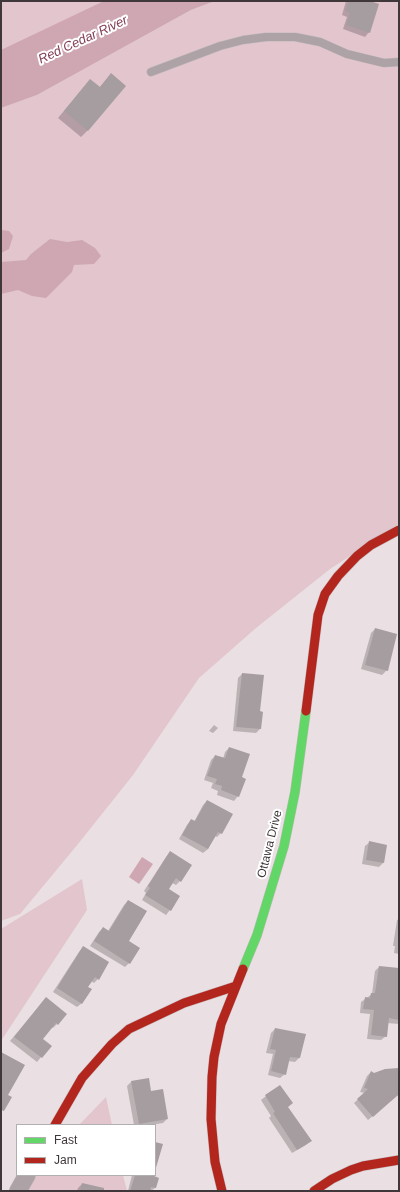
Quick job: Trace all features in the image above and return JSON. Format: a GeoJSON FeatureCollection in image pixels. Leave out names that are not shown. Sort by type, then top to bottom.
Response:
{"type":"FeatureCollection","features":[{"type":"Feature","properties":{"kind":"street","name":"Ottawa Drive"},"geometry":{"type":"LineString","coordinates":[[222,1191],[215,1162],[211,1119],[214,1057],[221,1024],[257,934],[284,846],[295,792],[316,625],[321,604],[325,594],[334,580],[357,556],[371,545],[399,530]]}},
{"type":"Feature","properties":{"kind":"street"},"geometry":{"type":"LineString","coordinates":[[56,1124],[82,1078],[112,1044],[129,1029],[184,1003],[236,986]]}},
{"type":"Feature","properties":{"kind":"street"},"geometry":{"type":"LineString","coordinates":[[314,1191],[332,1179],[351,1170],[363,1166],[399,1160]]}},
{"type":"Feature","properties":{"kind":"street"},"geometry":{"type":"LineString","coordinates":[[18,1191],[26,1176]]}},
{"type":"Feature","properties":{"kind":"lane"},"geometry":{"type":"LineString","coordinates":[[151,72],[220,46],[243,40],[266,37],[295,37],[320,42],[347,54],[384,63],[399,62]]}},
{"type":"Feature","properties":{"kind":"shaded area"},"geometry":{"type":"Polygon","coordinates":[[[1,1],[127,1],[1,59],[1,1]]]}},
{"type":"Feature","properties":{"kind":"shaded area"},"geometry":{"type":"Polygon","coordinates":[[[215,1],[399,1],[399,524],[330,569],[256,628],[199,678],[133,775],[78,844],[20,914],[1,921],[1,108],[37,95],[191,10],[215,1]]]}},
{"type":"Feature","properties":{"kind":"shaded area"},"geometry":{"type":"Polygon","coordinates":[[[82,879],[87,910],[1,1041],[1,929],[82,879]]]}},
{"type":"Feature","properties":{"kind":"shaded area"},"geometry":{"type":"Polygon","coordinates":[[[106,1097],[112,1124],[80,1124],[106,1097]]]}},
{"type":"Feature","properties":{"kind":"shaded area"},"geometry":{"type":"Polygon","coordinates":[[[29,1176],[123,1176],[127,1191],[14,1191],[29,1176]]]}},
{"type":"Feature","properties":{"kind":"water","name":"Red Cedar River"},"geometry":{"type":"Polygon","coordinates":[[[104,1],[215,1],[191,10],[37,95],[1,108],[1,50],[104,1]]]}},
{"type":"Feature","properties":{"kind":"water"},"geometry":{"type":"Polygon","coordinates":[[[2,230],[9,231],[13,236],[9,249],[1,253],[2,230]]]}},
{"type":"Feature","properties":{"kind":"water"},"geometry":{"type":"Polygon","coordinates":[[[50,239],[67,242],[82,240],[95,248],[101,256],[94,264],[74,265],[72,272],[46,298],[32,296],[18,290],[1,294],[1,262],[26,260],[31,254],[50,239]]]}},
{"type":"Feature","properties":{"kind":"water"},"geometry":{"type":"Polygon","coordinates":[[[142,857],[153,864],[139,884],[129,877],[142,857]]]}},
{"type":"Feature","properties":{"kind":"building"},"geometry":{"type":"Polygon","coordinates":[[[349,1],[370,1],[379,4],[370,33],[346,25],[350,13],[345,11],[349,1]]]}},
{"type":"Feature","properties":{"kind":"building"},"geometry":{"type":"Polygon","coordinates":[[[111,73],[126,86],[88,131],[64,111],[90,79],[100,87],[111,73]]]}},
{"type":"Feature","properties":{"kind":"building"},"geometry":{"type":"Polygon","coordinates":[[[375,628],[397,634],[388,671],[365,665],[375,628]]]}},
{"type":"Feature","properties":{"kind":"building"},"geometry":{"type":"Polygon","coordinates":[[[242,673],[264,675],[260,711],[263,712],[261,729],[236,727],[242,673]]]}},
{"type":"Feature","properties":{"kind":"building"},"geometry":{"type":"Polygon","coordinates":[[[229,747],[250,754],[242,777],[246,779],[239,797],[221,790],[222,786],[215,784],[217,779],[207,776],[215,755],[225,758],[229,747]]]}},
{"type":"Feature","properties":{"kind":"building"},"geometry":{"type":"Polygon","coordinates":[[[207,800],[233,814],[222,834],[218,832],[208,849],[182,835],[191,819],[195,821],[207,800]]]}},
{"type":"Feature","properties":{"kind":"building"},"geometry":{"type":"Polygon","coordinates":[[[369,841],[387,845],[384,863],[366,860],[369,841]]]}},
{"type":"Feature","properties":{"kind":"building"},"geometry":{"type":"Polygon","coordinates":[[[170,851],[192,865],[181,882],[176,878],[169,889],[180,896],[171,911],[145,895],[150,888],[148,886],[170,851]]]}},
{"type":"Feature","properties":{"kind":"building"},"geometry":{"type":"Polygon","coordinates":[[[128,900],[147,911],[129,941],[140,948],[130,964],[94,941],[103,927],[109,931],[128,900]]]}},
{"type":"Feature","properties":{"kind":"building"},"geometry":{"type":"Polygon","coordinates":[[[83,946],[109,962],[99,980],[95,977],[88,987],[92,989],[82,1004],[57,988],[83,946]]]}},
{"type":"Feature","properties":{"kind":"building"},"geometry":{"type":"Polygon","coordinates":[[[379,966],[399,968],[399,1020],[389,1018],[387,1037],[371,1035],[374,1010],[363,1009],[365,997],[370,998],[371,993],[375,993],[379,966]]]}},
{"type":"Feature","properties":{"kind":"building"},"geometry":{"type":"Polygon","coordinates":[[[46,997],[67,1014],[58,1025],[56,1023],[43,1039],[52,1046],[42,1058],[14,1037],[46,997]]]}},
{"type":"Feature","properties":{"kind":"building"},"geometry":{"type":"Polygon","coordinates":[[[275,1028],[306,1034],[300,1058],[290,1057],[286,1075],[271,1071],[276,1050],[270,1049],[275,1028]]]}},
{"type":"Feature","properties":{"kind":"building"},"geometry":{"type":"Polygon","coordinates":[[[1,1052],[25,1065],[8,1095],[12,1097],[4,1111],[1,1110],[1,1052]]]}},
{"type":"Feature","properties":{"kind":"building"},"geometry":{"type":"Polygon","coordinates":[[[399,1068],[399,1094],[373,1117],[357,1099],[368,1089],[364,1088],[371,1071],[374,1073],[385,1069],[399,1068]]]}},
{"type":"Feature","properties":{"kind":"building"},"geometry":{"type":"Polygon","coordinates":[[[149,1078],[151,1091],[163,1089],[168,1119],[139,1124],[131,1081],[149,1078]]]}},
{"type":"Feature","properties":{"kind":"building"},"geometry":{"type":"Polygon","coordinates":[[[280,1085],[293,1103],[288,1107],[312,1141],[297,1150],[273,1113],[275,1112],[265,1095],[280,1085]]]}},
{"type":"Feature","properties":{"kind":"building"},"geometry":{"type":"Polygon","coordinates":[[[156,1142],[163,1144],[156,1168],[156,1142]]]}},
{"type":"Feature","properties":{"kind":"building"},"geometry":{"type":"Polygon","coordinates":[[[135,1176],[154,1176],[159,1178],[156,1188],[151,1187],[150,1191],[130,1191],[135,1176]]]}},
{"type":"Feature","properties":{"kind":"building"},"geometry":{"type":"Polygon","coordinates":[[[82,1183],[104,1188],[104,1191],[80,1191],[82,1183]]]}},
{"type":"Feature","properties":{"kind":"traffic: fast"},"geometry":{"type":"LineString","coordinates":[[243,969],[257,935],[284,846],[295,792],[306,711]]}},
{"type":"Feature","properties":{"kind":"traffic: jam"},"geometry":{"type":"LineString","coordinates":[[306,711],[318,615],[325,594],[338,576],[357,556],[371,545],[399,530]]}},
{"type":"Feature","properties":{"kind":"traffic: jam"},"geometry":{"type":"LineString","coordinates":[[222,1191],[215,1162],[211,1119],[212,1077],[214,1057],[221,1024],[243,969]]}},
{"type":"Feature","properties":{"kind":"traffic: jam"},"geometry":{"type":"LineString","coordinates":[[56,1124],[82,1078],[112,1044],[129,1029],[184,1003],[236,986]]}},
{"type":"Feature","properties":{"kind":"traffic: jam"},"geometry":{"type":"LineString","coordinates":[[314,1191],[332,1179],[351,1170],[363,1166],[399,1160]]}}]}
